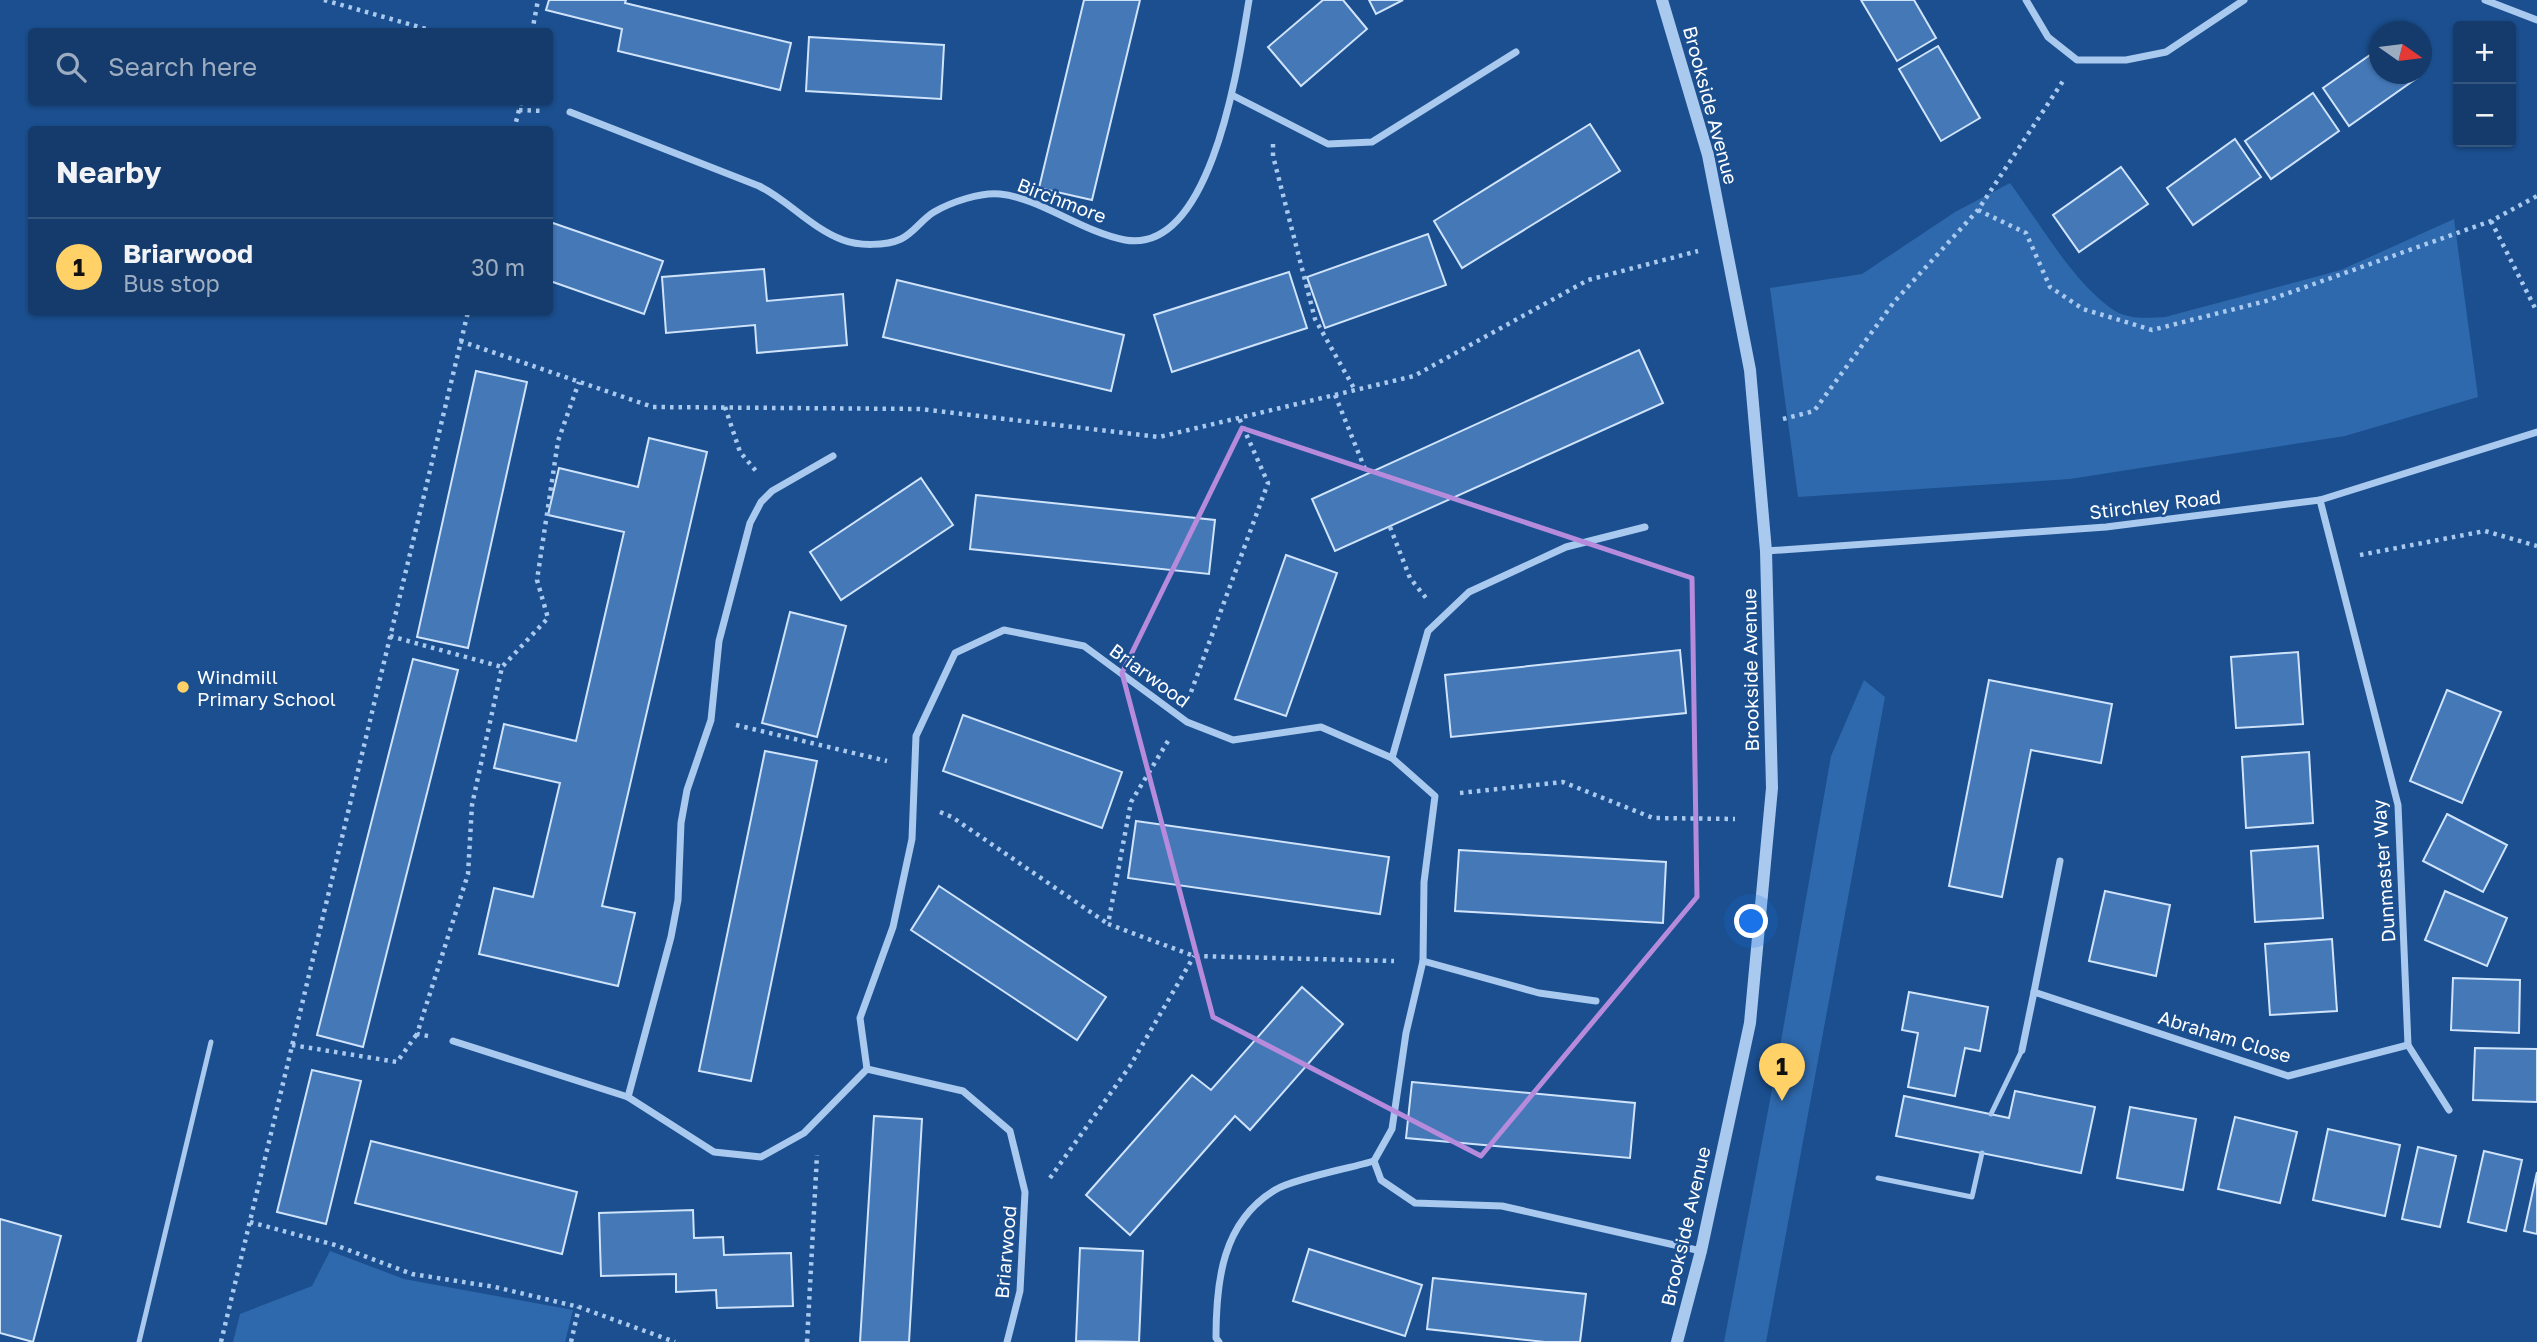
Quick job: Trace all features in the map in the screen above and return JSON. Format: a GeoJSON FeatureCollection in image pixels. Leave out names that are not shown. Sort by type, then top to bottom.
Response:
{"type":"FeatureCollection","features":[{"type":"Feature","properties":{"kind":"street","name":"Birchmore"},"geometry":{"type":"LineString","coordinates":[[570,113],[759,186],[775,194],[819,229],[846,241],[875,244],[901,239],[934,212],[972,198],[999,194],[1016,198],[1095,232],[1128,240],[1156,236],[1178,219],[1197,195],[1232,95],[1249,0]]}},
{"type":"Feature","properties":{"kind":"street","name":"Brookside Avenue"},"geometry":{"type":"LineString","coordinates":[[1661,0],[1708,155],[1750,370],[1766,551],[1772,788],[1750,1023],[1701,1251],[1677,1342]]}},
{"type":"Feature","properties":{"kind":"street"},"geometry":{"type":"LineString","coordinates":[[2026,0],[2048,37],[2077,60],[2126,60],[2166,52],[2244,0]]}},
{"type":"Feature","properties":{"kind":"street"},"geometry":{"type":"LineString","coordinates":[[2485,0],[2537,20]]}},
{"type":"Feature","properties":{"kind":"street"},"geometry":{"type":"LineString","coordinates":[[1232,95],[1328,144],[1372,142],[1516,52]]}},
{"type":"Feature","properties":{"kind":"street","name":"Stirchley Road"},"geometry":{"type":"LineString","coordinates":[[1766,551],[2106,527],[2320,500],[2537,432]]}},
{"type":"Feature","properties":{"kind":"street"},"geometry":{"type":"LineString","coordinates":[[628,1097],[671,937],[678,900],[681,823],[687,790],[711,720],[719,641],[751,523],[761,502],[772,491],[833,456]]}},
{"type":"Feature","properties":{"kind":"street","name":"Dunmaster Way"},"geometry":{"type":"LineString","coordinates":[[2320,500],[2398,805],[2408,1045],[2449,1110]]}},
{"type":"Feature","properties":{"kind":"street"},"geometry":{"type":"LineString","coordinates":[[1392,758],[1428,631],[1469,592],[1566,547],[1645,527]]}},
{"type":"Feature","properties":{"kind":"street","name":"Briarwood"},"geometry":{"type":"LineString","coordinates":[[1007,1342],[1020,1291],[1025,1192],[1010,1131],[962,1091],[867,1069],[860,1018],[893,927],[912,839],[916,736],[955,653],[1004,630],[1084,646],[1182,718],[1233,740],[1321,726],[1392,758],[1435,796]]}},
{"type":"Feature","properties":{"kind":"street"},"geometry":{"type":"LineString","coordinates":[[1219,1342],[1216,1338],[1216,1287],[1239,1221],[1276,1189],[1374,1161],[1392,1129],[1406,1033],[1423,961],[1424,881],[1435,796]]}},
{"type":"Feature","properties":{"kind":"street"},"geometry":{"type":"LineString","coordinates":[[2022,1050],[2060,861]]}},
{"type":"Feature","properties":{"kind":"street"},"geometry":{"type":"LineString","coordinates":[[1423,961],[1539,993],[1596,1001]]}},
{"type":"Feature","properties":{"kind":"street","name":"Abraham Close"},"geometry":{"type":"LineString","coordinates":[[2034,992],[2288,1076],[2408,1045]]}},
{"type":"Feature","properties":{"kind":"street"},"geometry":{"type":"LineString","coordinates":[[453,1041],[628,1097],[713,1152],[761,1157],[804,1133],[867,1069]]}},
{"type":"Feature","properties":{"kind":"street"},"geometry":{"type":"LineString","coordinates":[[1374,1161],[1381,1180],[1415,1203],[1502,1206],[1701,1251]]}},
{"type":"Feature","properties":{"kind":"lane"},"geometry":{"type":"LineString","coordinates":[[139,1342],[211,1042]]}},
{"type":"Feature","properties":{"kind":"lane"},"geometry":{"type":"LineString","coordinates":[[1991,1114],[2022,1050]]}},
{"type":"Feature","properties":{"kind":"lane"},"geometry":{"type":"LineString","coordinates":[[1878,1178],[1972,1196],[1982,1153]]}},
{"type":"Feature","properties":{"kind":"path"},"geometry":{"type":"LineString","coordinates":[[324,0],[423,28]]}},
{"type":"Feature","properties":{"kind":"path"},"geometry":{"type":"LineString","coordinates":[[533,28],[538,0]]}},
{"type":"Feature","properties":{"kind":"path"},"geometry":{"type":"LineString","coordinates":[[1755,427],[1814,411],[1894,302],[1978,211],[2077,60]]}},
{"type":"Feature","properties":{"kind":"path"},"geometry":{"type":"LineString","coordinates":[[515,126],[520,105]]}},
{"type":"Feature","properties":{"kind":"path"},"geometry":{"type":"LineString","coordinates":[[1273,118],[1273,156],[1315,319],[1355,390]]}},
{"type":"Feature","properties":{"kind":"path"},"geometry":{"type":"LineString","coordinates":[[1978,211],[2026,233],[2050,287],[2083,309],[2152,330],[2266,301],[2491,221],[2537,196]]}},
{"type":"Feature","properties":{"kind":"path"},"geometry":{"type":"LineString","coordinates":[[2491,221],[2537,312]]}},
{"type":"Feature","properties":{"kind":"path"},"geometry":{"type":"LineString","coordinates":[[460,341],[653,407],[920,409],[1159,437],[1414,376],[1588,280],[1699,251]]}},
{"type":"Feature","properties":{"kind":"path"},"geometry":{"type":"LineString","coordinates":[[221,1342],[467,315]]}},
{"type":"Feature","properties":{"kind":"path"},"geometry":{"type":"LineString","coordinates":[[292,1045],[397,1062],[417,1034],[468,874],[472,805],[502,667],[548,618],[537,580],[558,441],[579,382]]}},
{"type":"Feature","properties":{"kind":"path"},"geometry":{"type":"LineString","coordinates":[[1335,395],[1367,474]]}},
{"type":"Feature","properties":{"kind":"path"},"geometry":{"type":"LineString","coordinates":[[724,407],[740,452],[772,491]]}},
{"type":"Feature","properties":{"kind":"path"},"geometry":{"type":"LineString","coordinates":[[1108,924],[1131,802],[1182,718],[1268,483],[1239,418]]}},
{"type":"Feature","properties":{"kind":"path"},"geometry":{"type":"LineString","coordinates":[[1390,527],[1410,578],[1442,617]]}},
{"type":"Feature","properties":{"kind":"path"},"geometry":{"type":"LineString","coordinates":[[2335,560],[2484,531],[2537,546]]}},
{"type":"Feature","properties":{"kind":"path"},"geometry":{"type":"LineString","coordinates":[[390,636],[502,667]]}},
{"type":"Feature","properties":{"kind":"path"},"geometry":{"type":"LineString","coordinates":[[711,720],[916,767]]}},
{"type":"Feature","properties":{"kind":"path"},"geometry":{"type":"LineString","coordinates":[[1435,796],[1563,782],[1653,818],[1735,819]]}},
{"type":"Feature","properties":{"kind":"path"},"geometry":{"type":"LineString","coordinates":[[914,802],[952,817],[1108,924],[1194,956],[1423,961]]}},
{"type":"Feature","properties":{"kind":"path"},"geometry":{"type":"LineString","coordinates":[[1025,1192],[1050,1178],[1058,1167],[1130,1066],[1194,956]]}},
{"type":"Feature","properties":{"kind":"path"},"geometry":{"type":"LineString","coordinates":[[417,1034],[453,1041]]}},
{"type":"Feature","properties":{"kind":"path"},"geometry":{"type":"LineString","coordinates":[[804,1133],[817,1155],[807,1342]]}},
{"type":"Feature","properties":{"kind":"path"},"geometry":{"type":"LineString","coordinates":[[250,1222],[335,1245],[412,1274],[495,1287],[579,1307],[675,1342]]}},
{"type":"Feature","properties":{"kind":"path"},"geometry":{"type":"LineString","coordinates":[[571,1342],[579,1307]]}},
{"type":"Feature","properties":{"kind":"highlighted area"},"geometry":{"type":"Polygon","coordinates":[[[1242,428],[1692,578],[1697,897],[1481,1156],[1213,1017],[1122,673],[1242,428]]]}},
{"type":"Feature","properties":{"kind":"shaded area"},"geometry":{"type":"Polygon","coordinates":[[[2010,183],[2070,268],[2084,283],[2118,313],[2138,318],[2165,317],[2341,270],[2454,219],[2478,397],[2345,436],[2070,479],[1798,497],[1770,288],[1862,274],[1955,212],[2010,183]]]}},
{"type":"Feature","properties":{"kind":"shaded area"},"geometry":{"type":"Polygon","coordinates":[[[1864,680],[1885,697],[1766,1342],[1724,1342],[1778,1058],[1831,756],[1864,680]]]}},
{"type":"Feature","properties":{"kind":"shaded area"},"geometry":{"type":"Polygon","coordinates":[[[330,1251],[404,1279],[573,1310],[565,1342],[233,1342],[240,1314],[312,1286],[330,1251]]]}},
{"type":"Feature","properties":{"kind":"building"},"geometry":{"type":"Polygon","coordinates":[[[549,0],[626,0],[625,3],[791,43],[780,90],[618,51],[622,29],[546,10],[549,0]]]}},
{"type":"Feature","properties":{"kind":"building"},"geometry":{"type":"Polygon","coordinates":[[[1084,0],[1140,0],[1092,200],[1039,188],[1084,0]]]}},
{"type":"Feature","properties":{"kind":"building"},"geometry":{"type":"Polygon","coordinates":[[[1323,0],[1343,0],[1367,29],[1301,86],[1268,47],[1323,0]]]}},
{"type":"Feature","properties":{"kind":"building"},"geometry":{"type":"Polygon","coordinates":[[[1369,0],[1403,0],[1376,14],[1369,0]]]}},
{"type":"Feature","properties":{"kind":"building"},"geometry":{"type":"Polygon","coordinates":[[[1861,0],[1914,0],[1936,38],[1897,61],[1861,0]]]}},
{"type":"Feature","properties":{"kind":"building"},"geometry":{"type":"Polygon","coordinates":[[[809,37],[944,45],[941,99],[806,91],[809,37]]]}},
{"type":"Feature","properties":{"kind":"building"},"geometry":{"type":"Polygon","coordinates":[[[1938,46],[1980,118],[1941,141],[1899,69],[1938,46]]]}},
{"type":"Feature","properties":{"kind":"building"},"geometry":{"type":"Polygon","coordinates":[[[2369,56],[2369,84],[2408,84],[2349,126],[2323,88],[2369,56]]]}},
{"type":"Feature","properties":{"kind":"building"},"geometry":{"type":"Polygon","coordinates":[[[2313,93],[2339,131],[2271,179],[2245,141],[2313,93]]]}},
{"type":"Feature","properties":{"kind":"building"},"geometry":{"type":"Polygon","coordinates":[[[1590,124],[1620,171],[1462,268],[1434,221],[1590,124]]]}},
{"type":"Feature","properties":{"kind":"building"},"geometry":{"type":"Polygon","coordinates":[[[2235,139],[2261,177],[2193,225],[2167,188],[2235,139]]]}},
{"type":"Feature","properties":{"kind":"building"},"geometry":{"type":"Polygon","coordinates":[[[2121,167],[2148,204],[2079,252],[2053,215],[2121,167]]]}},
{"type":"Feature","properties":{"kind":"building"},"geometry":{"type":"Polygon","coordinates":[[[553,223],[663,261],[644,314],[553,282],[553,223]]]}},
{"type":"Feature","properties":{"kind":"building"},"geometry":{"type":"Polygon","coordinates":[[[1428,234],[1446,285],[1325,328],[1307,277],[1428,234]]]}},
{"type":"Feature","properties":{"kind":"building"},"geometry":{"type":"Polygon","coordinates":[[[764,269],[767,301],[843,294],[847,345],[757,353],[755,325],[666,333],[662,277],[764,269]]]}},
{"type":"Feature","properties":{"kind":"building"},"geometry":{"type":"Polygon","coordinates":[[[1289,272],[1307,328],[1172,372],[1154,315],[1289,272]]]}},
{"type":"Feature","properties":{"kind":"building"},"geometry":{"type":"Polygon","coordinates":[[[897,280],[1124,335],[1111,391],[883,337],[897,280]]]}},
{"type":"Feature","properties":{"kind":"building"},"geometry":{"type":"Polygon","coordinates":[[[1639,350],[1663,403],[1335,551],[1312,499],[1639,350]]]}},
{"type":"Feature","properties":{"kind":"building"},"geometry":{"type":"Polygon","coordinates":[[[476,371],[527,382],[468,648],[417,637],[476,371]]]}},
{"type":"Feature","properties":{"kind":"building"},"geometry":{"type":"Polygon","coordinates":[[[649,438],[707,452],[602,906],[635,913],[618,986],[479,954],[494,888],[533,897],[560,783],[494,768],[504,724],[576,741],[624,532],[548,515],[559,468],[638,487],[649,438]]]}},
{"type":"Feature","properties":{"kind":"building"},"geometry":{"type":"Polygon","coordinates":[[[921,478],[953,525],[841,600],[810,552],[921,478]]]}},
{"type":"Feature","properties":{"kind":"building"},"geometry":{"type":"Polygon","coordinates":[[[976,495],[1215,520],[1209,574],[970,549],[976,495]]]}},
{"type":"Feature","properties":{"kind":"building"},"geometry":{"type":"Polygon","coordinates":[[[1286,555],[1337,573],[1286,716],[1235,699],[1286,555]]]}},
{"type":"Feature","properties":{"kind":"building"},"geometry":{"type":"Polygon","coordinates":[[[790,612],[846,626],[817,737],[762,723],[790,612]]]}},
{"type":"Feature","properties":{"kind":"building"},"geometry":{"type":"Polygon","coordinates":[[[1680,650],[1686,713],[1451,737],[1445,675],[1680,650]]]}},
{"type":"Feature","properties":{"kind":"building"},"geometry":{"type":"Polygon","coordinates":[[[2298,652],[2303,724],[2236,728],[2231,657],[2298,652]]]}},
{"type":"Feature","properties":{"kind":"building"},"geometry":{"type":"Polygon","coordinates":[[[413,659],[458,670],[363,1047],[317,1035],[413,659]]]}},
{"type":"Feature","properties":{"kind":"building"},"geometry":{"type":"Polygon","coordinates":[[[1989,680],[2112,704],[2101,763],[2031,750],[2002,897],[1949,886],[1989,680]]]}},
{"type":"Feature","properties":{"kind":"building"},"geometry":{"type":"Polygon","coordinates":[[[2447,690],[2501,712],[2462,803],[2410,781],[2447,690]]]}},
{"type":"Feature","properties":{"kind":"building"},"geometry":{"type":"Polygon","coordinates":[[[963,715],[1122,772],[1102,828],[943,771],[963,715]]]}},
{"type":"Feature","properties":{"kind":"building"},"geometry":{"type":"Polygon","coordinates":[[[765,751],[817,761],[751,1081],[699,1071],[765,751]]]}},
{"type":"Feature","properties":{"kind":"building"},"geometry":{"type":"Polygon","coordinates":[[[2309,752],[2313,823],[2246,828],[2242,757],[2309,752]]]}},
{"type":"Feature","properties":{"kind":"building"},"geometry":{"type":"Polygon","coordinates":[[[2447,814],[2507,845],[2483,892],[2423,861],[2447,814]]]}},
{"type":"Feature","properties":{"kind":"building"},"geometry":{"type":"Polygon","coordinates":[[[1136,821],[1389,857],[1380,914],[1128,878],[1136,821]]]}},
{"type":"Feature","properties":{"kind":"building"},"geometry":{"type":"Polygon","coordinates":[[[2318,846],[2323,918],[2255,922],[2251,851],[2318,846]]]}},
{"type":"Feature","properties":{"kind":"building"},"geometry":{"type":"Polygon","coordinates":[[[1459,850],[1666,862],[1663,923],[1455,911],[1459,850]]]}},
{"type":"Feature","properties":{"kind":"building"},"geometry":{"type":"Polygon","coordinates":[[[939,886],[1106,997],[1077,1040],[911,930],[939,886]]]}},
{"type":"Feature","properties":{"kind":"building"},"geometry":{"type":"Polygon","coordinates":[[[2105,891],[2170,905],[2156,976],[2089,961],[2105,891]]]}},
{"type":"Feature","properties":{"kind":"building"},"geometry":{"type":"Polygon","coordinates":[[[2445,891],[2507,918],[2487,966],[2425,940],[2445,891]]]}},
{"type":"Feature","properties":{"kind":"building"},"geometry":{"type":"Polygon","coordinates":[[[2332,939],[2337,1011],[2270,1015],[2265,944],[2332,939]]]}},
{"type":"Feature","properties":{"kind":"building"},"geometry":{"type":"Polygon","coordinates":[[[2453,978],[2520,980],[2519,1033],[2451,1030],[2453,978]]]}},
{"type":"Feature","properties":{"kind":"building"},"geometry":{"type":"Polygon","coordinates":[[[1302,987],[1343,1024],[1250,1130],[1235,1116],[1130,1235],[1086,1195],[1192,1075],[1211,1090],[1302,987]]]}},
{"type":"Feature","properties":{"kind":"building"},"geometry":{"type":"Polygon","coordinates":[[[1909,992],[1988,1007],[1980,1051],[1965,1048],[1955,1096],[1908,1087],[1918,1033],[1902,1030],[1909,992]]]}},
{"type":"Feature","properties":{"kind":"building"},"geometry":{"type":"Polygon","coordinates":[[[2475,1048],[2537,1049],[2537,1102],[2473,1100],[2475,1048]]]}},
{"type":"Feature","properties":{"kind":"building"},"geometry":{"type":"Polygon","coordinates":[[[312,1070],[361,1081],[326,1224],[277,1212],[312,1070]]]}},
{"type":"Feature","properties":{"kind":"building"},"geometry":{"type":"Polygon","coordinates":[[[1412,1082],[1635,1103],[1630,1158],[1406,1138],[1412,1082]]]}},
{"type":"Feature","properties":{"kind":"building"},"geometry":{"type":"Polygon","coordinates":[[[2015,1091],[2095,1107],[2081,1173],[1896,1136],[1904,1096],[2009,1118],[2015,1091]]]}},
{"type":"Feature","properties":{"kind":"building"},"geometry":{"type":"Polygon","coordinates":[[[2130,1107],[2196,1119],[2183,1190],[2117,1178],[2130,1107]]]}},
{"type":"Feature","properties":{"kind":"building"},"geometry":{"type":"Polygon","coordinates":[[[874,1116],[922,1119],[909,1342],[860,1342],[874,1116]]]}},
{"type":"Feature","properties":{"kind":"building"},"geometry":{"type":"Polygon","coordinates":[[[2235,1117],[2297,1132],[2280,1203],[2218,1189],[2235,1117]]]}},
{"type":"Feature","properties":{"kind":"building"},"geometry":{"type":"Polygon","coordinates":[[[2328,1129],[2400,1145],[2385,1216],[2313,1200],[2328,1129]]]}},
{"type":"Feature","properties":{"kind":"building"},"geometry":{"type":"Polygon","coordinates":[[[371,1141],[577,1192],[562,1254],[355,1203],[371,1141]]]}},
{"type":"Feature","properties":{"kind":"building"},"geometry":{"type":"Polygon","coordinates":[[[2418,1147],[2456,1156],[2440,1227],[2402,1219],[2418,1147]]]}},
{"type":"Feature","properties":{"kind":"building"},"geometry":{"type":"Polygon","coordinates":[[[2484,1151],[2522,1160],[2506,1231],[2468,1222],[2484,1151]]]}},
{"type":"Feature","properties":{"kind":"building"},"geometry":{"type":"Polygon","coordinates":[[[2537,1172],[2537,1234],[2524,1231],[2537,1172]]]}},
{"type":"Feature","properties":{"kind":"building"},"geometry":{"type":"Polygon","coordinates":[[[693,1210],[694,1238],[723,1237],[724,1255],[791,1253],[793,1306],[717,1308],[716,1290],[676,1292],[676,1274],[601,1276],[599,1213],[693,1210]]]}},
{"type":"Feature","properties":{"kind":"building"},"geometry":{"type":"Polygon","coordinates":[[[0,1219],[61,1236],[33,1342],[0,1333],[0,1219]]]}},
{"type":"Feature","properties":{"kind":"building"},"geometry":{"type":"Polygon","coordinates":[[[1080,1248],[1143,1251],[1139,1342],[1076,1341],[1080,1248]]]}},
{"type":"Feature","properties":{"kind":"building"},"geometry":{"type":"Polygon","coordinates":[[[1309,1249],[1422,1285],[1405,1336],[1293,1301],[1309,1249]]]}},
{"type":"Feature","properties":{"kind":"building"},"geometry":{"type":"Polygon","coordinates":[[[1433,1278],[1586,1294],[1580,1342],[1545,1342],[1427,1329],[1433,1278]]]}},
{"type":"Feature","properties":{"kind":"place","name":"Windmill Primary School"},"geometry":{"type":"Point","coordinates":[183,687]}},
{"type":"Feature","properties":{"kind":"place","name":"Briarwood"},"geometry":{"type":"Point","coordinates":[1782,1101]}}]}
